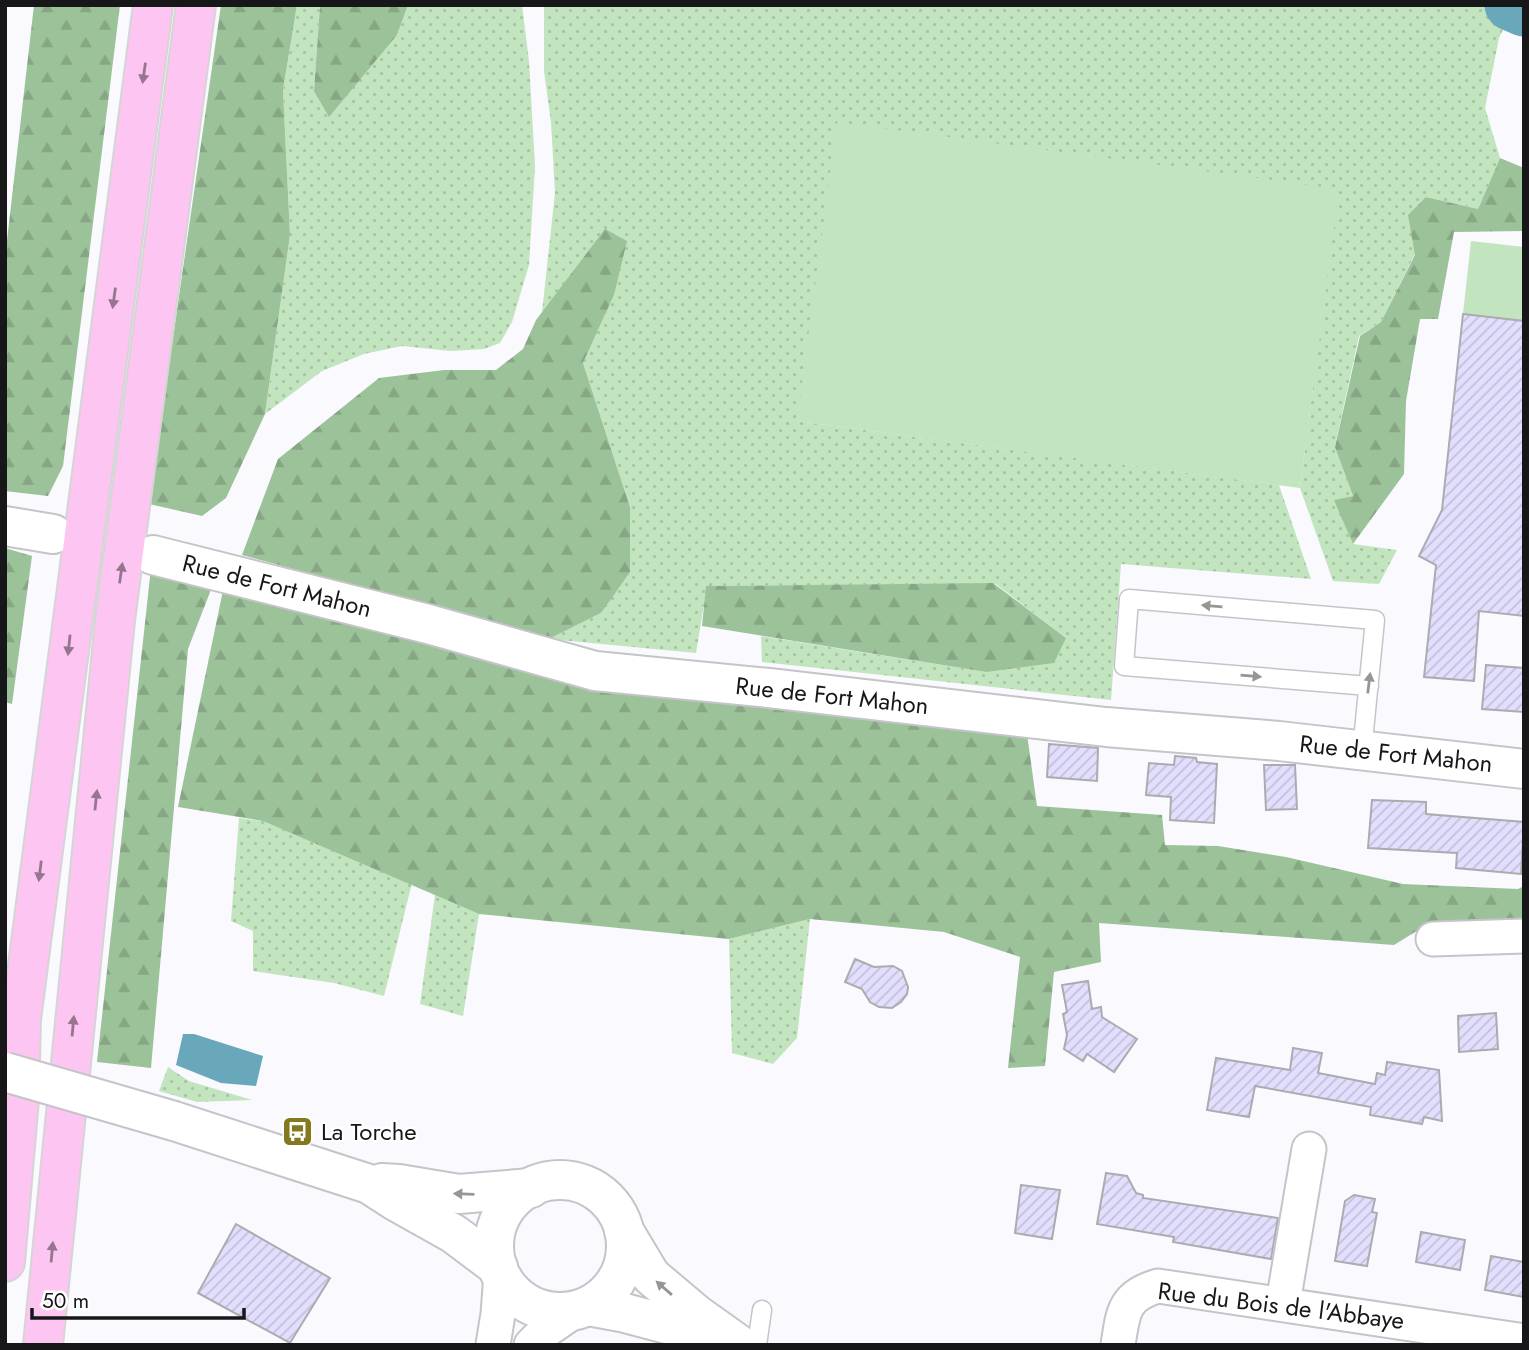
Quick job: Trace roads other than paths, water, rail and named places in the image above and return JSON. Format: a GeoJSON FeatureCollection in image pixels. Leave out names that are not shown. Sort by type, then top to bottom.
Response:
{"type":"FeatureCollection","features":[{"type":"Feature","properties":{"kind":"main road"},"geometry":{"type":"LineString","coordinates":[[5,1262],[19,1099],[21,1019],[153,5]]}},
{"type":"Feature","properties":{"kind":"main road"},"geometry":{"type":"LineString","coordinates":[[43,1345],[114,620],[196,5]]}},
{"type":"Feature","properties":{"kind":"main road"},"geometry":{"type":"LineString","coordinates":[[5,1058],[21,1019]]}},
{"type":"Feature","properties":{"kind":"street"},"geometry":{"type":"LineString","coordinates":[[5,526],[53,534]]}},
{"type":"Feature","properties":{"kind":"street","name":"Rue de Fort Mahon"},"geometry":{"type":"LineString","coordinates":[[153,555],[428,624],[595,671],[1524,769]]}},
{"type":"Feature","properties":{"kind":"street"},"geometry":{"type":"LineString","coordinates":[[1433,939],[1524,936]]}},
{"type":"Feature","properties":{"kind":"street"},"geometry":{"type":"LineString","coordinates":[[5,1072],[174,1121],[369,1184],[454,1234],[499,1270],[510,1289],[527,1303],[546,1311],[568,1312],[582,1308],[621,1312],[745,1344]]}},
{"type":"Feature","properties":{"kind":"street"},"geometry":{"type":"LineString","coordinates":[[1283,1303],[1309,1149]]}},
{"type":"Feature","properties":{"kind":"street"},"geometry":{"type":"LineString","coordinates":[[493,1345],[498,1314],[499,1270],[495,1251],[497,1228],[506,1208],[522,1192],[542,1183],[564,1180],[586,1185],[604,1197],[618,1214],[651,1276],[696,1314],[745,1344]]}},
{"type":"Feature","properties":{"kind":"street"},"geometry":{"type":"LineString","coordinates":[[369,1184],[399,1184],[471,1195],[531,1188]]}},
{"type":"Feature","properties":{"kind":"street"},"geometry":{"type":"LineString","coordinates":[[531,1345],[544,1332],[606,1294],[619,1278],[625,1257],[625,1231]]}},
{"type":"Feature","properties":{"kind":"street","name":"Rue du Bois de l'Abbaye"},"geometry":{"type":"LineString","coordinates":[[1118,1345],[1124,1308],[1144,1290],[1158,1286],[1524,1341]]}},
{"type":"Feature","properties":{"kind":"lane"},"geometry":{"type":"LineString","coordinates":[[1362,751],[1369,686],[1375,620],[1129,599],[1124,666],[1369,686]]}},
{"type":"Feature","properties":{"kind":"lane"},"geometry":{"type":"LineString","coordinates":[[745,1344],[762,1310]]}},
{"type":"Feature","properties":{"kind":"water"},"geometry":{"type":"Polygon","coordinates":[[[183,1034],[194,1034],[263,1056],[256,1086],[221,1083],[176,1065],[183,1034]]]}},
{"type":"Feature","properties":{"kind":"waterway"},"geometry":{"type":"LineString","coordinates":[[1510,5],[1524,11]]}},
{"type":"Feature","properties":{"kind":"place","name":"La Torche"},"geometry":{"type":"Point","coordinates":[298,1132]}}]}
